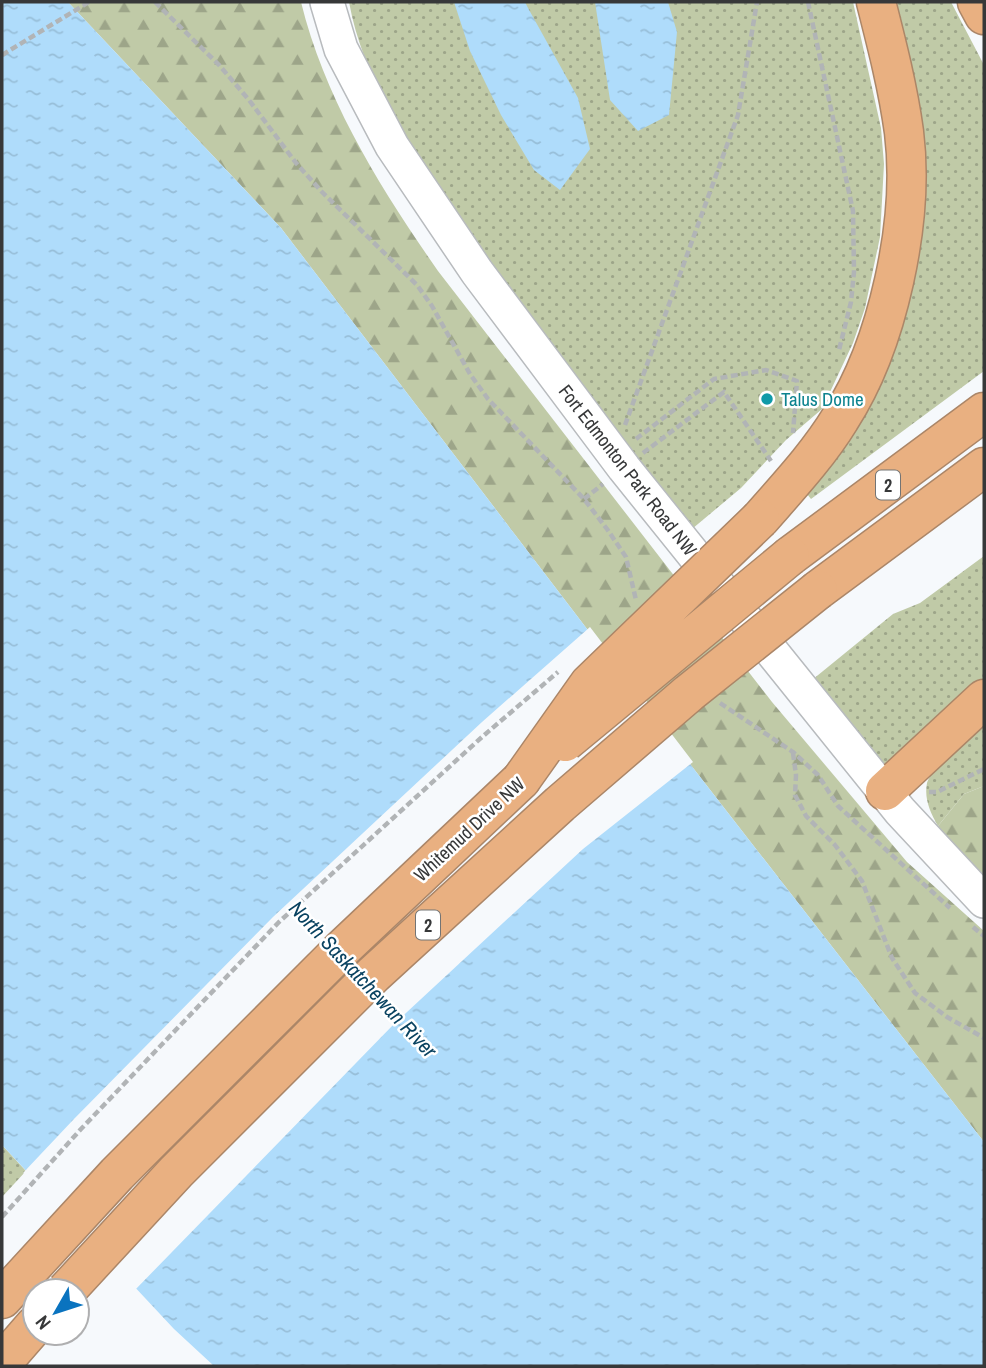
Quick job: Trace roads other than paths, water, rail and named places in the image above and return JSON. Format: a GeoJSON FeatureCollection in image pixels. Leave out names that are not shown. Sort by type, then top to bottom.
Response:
{"type":"FeatureCollection","features":[{"type":"Feature","properties":{"kind":"highway"},"geometry":{"type":"LineString","coordinates":[[521,780],[589,684],[760,519],[792,483],[841,419],[868,365],[889,299],[901,249],[905,196],[904,135],[894,71],[876,2]]}},
{"type":"Feature","properties":{"kind":"highway"},"geometry":{"type":"LineString","coordinates":[[977,2],[984,15]]}},
{"type":"Feature","properties":{"kind":"highway","name":"Whitemud Drive NW"},"geometry":{"type":"LineString","coordinates":[[2,1299],[117,1174],[331,959],[521,780],[790,556],[984,412]]}},
{"type":"Feature","properties":{"kind":"highway","name":"2"},"geometry":{"type":"LineString","coordinates":[[79,1277],[176,1172],[374,974],[570,795],[689,693],[818,590],[984,467]]}},
{"type":"Feature","properties":{"kind":"highway"},"geometry":{"type":"LineString","coordinates":[[885,791],[984,699]]}},
{"type":"Feature","properties":{"kind":"highway"},"geometry":{"type":"LineString","coordinates":[[2,1363],[21,1341]]}},
{"type":"Feature","properties":{"kind":"street","name":"Fort Edmonton Park Road NW"},"geometry":{"type":"LineString","coordinates":[[327,2],[341,49],[392,146],[477,272],[885,791],[969,912]]}},
{"type":"Feature","properties":{"kind":"water","name":"North Saskatchewan River"},"geometry":{"type":"Polygon","coordinates":[[[2,2],[68,2],[281,228],[697,773],[984,1142],[984,1366],[214,1366],[174,1329],[2,1145],[2,2]]]}},
{"type":"Feature","properties":{"kind":"water"},"geometry":{"type":"Polygon","coordinates":[[[454,2],[525,2],[578,98],[590,149],[560,190],[534,170],[501,115],[470,51],[454,2]]]}},
{"type":"Feature","properties":{"kind":"water"},"geometry":{"type":"Polygon","coordinates":[[[595,2],[668,2],[677,32],[669,115],[638,131],[610,100],[595,2]]]}},
{"type":"Feature","properties":{"kind":"place","name":"Talus Dome"},"geometry":{"type":"Point","coordinates":[767,399]}}]}
